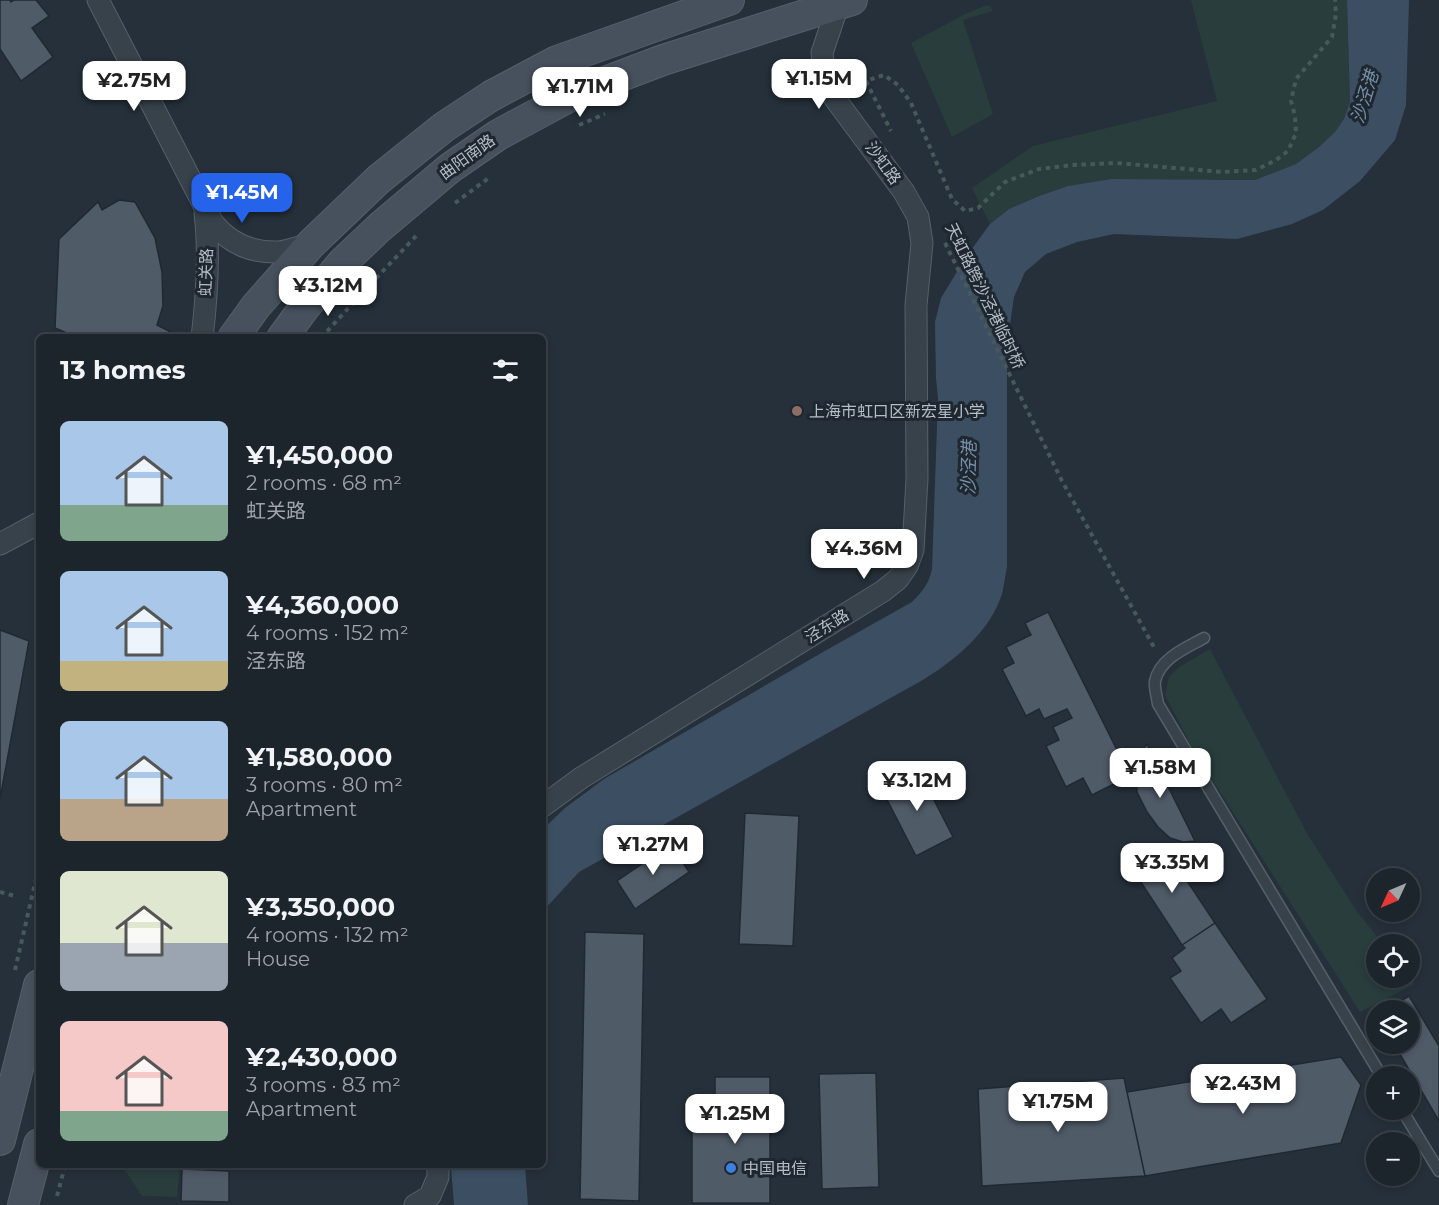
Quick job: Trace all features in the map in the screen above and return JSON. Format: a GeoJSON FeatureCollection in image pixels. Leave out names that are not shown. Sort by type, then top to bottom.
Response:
{"type":"FeatureCollection","features":[{"type":"Feature","properties":{"kind":"main road"},"geometry":{"type":"LineString","coordinates":[[236,334],[256,306],[311,244],[379,179],[444,127],[491,96],[557,61],[729,0]]}},
{"type":"Feature","properties":{"kind":"main road","name":"曲阳南路"},"geometry":{"type":"LineString","coordinates":[[285,334],[338,268],[372,234],[450,168],[498,135],[576,93],[663,60],[842,2]]}},
{"type":"Feature","properties":{"kind":"main road"},"geometry":{"type":"LineString","coordinates":[[0,1140],[26,982]]}},
{"type":"Feature","properties":{"kind":"main road"},"geometry":{"type":"LineString","coordinates":[[23,1205],[36,1155]]}},
{"type":"Feature","properties":{"kind":"street","name":"虹关路"},"geometry":{"type":"LineString","coordinates":[[98,0],[213,223],[223,235],[254,250],[280,252],[311,244]]}},
{"type":"Feature","properties":{"kind":"street","name":"沙虹路"},"geometry":{"type":"LineString","coordinates":[[842,2],[822,53],[830,92],[904,192]]}},
{"type":"Feature","properties":{"kind":"street","name":"泾东路"},"geometry":{"type":"LineString","coordinates":[[546,804],[581,778],[883,591],[898,579],[907,566],[913,550],[917,479],[916,305],[922,243],[918,217],[904,192]]}},
{"type":"Feature","properties":{"kind":"street","name":"虹关路"},"geometry":{"type":"LineString","coordinates":[[202,334],[208,236],[205,206]]}},
{"type":"Feature","properties":{"kind":"street"},"geometry":{"type":"LineString","coordinates":[[0,544],[36,526]]}},
{"type":"Feature","properties":{"kind":"street"},"geometry":{"type":"LineString","coordinates":[[415,1205],[430,1196],[438,1178],[438,1168]]}},
{"type":"Feature","properties":{"kind":"lane"},"geometry":{"type":"LineString","coordinates":[[1204,638],[1163,664],[1155,681],[1158,704],[1375,1066]]}},
{"type":"Feature","properties":{"kind":"lane"},"geometry":{"type":"LineString","coordinates":[[1408,1120],[1439,1171]]}},
{"type":"Feature","properties":{"kind":"path"},"geometry":{"type":"LineString","coordinates":[[830,92],[884,75],[898,85],[911,103],[952,200],[965,212],[978,208],[1005,182],[1039,169],[1116,163],[1223,172],[1256,170],[1276,160],[1288,150],[1296,133],[1291,101],[1296,79],[1332,37],[1336,14],[1335,0]]}},
{"type":"Feature","properties":{"kind":"path"},"geometry":{"type":"LineString","coordinates":[[866,81],[891,132]]}},
{"type":"Feature","properties":{"kind":"path"},"geometry":{"type":"LineString","coordinates":[[571,130],[610,112]]}},
{"type":"Feature","properties":{"kind":"path","name":"曲阳南路"},"geometry":{"type":"LineString","coordinates":[[451,206],[495,173]]}},
{"type":"Feature","properties":{"kind":"path"},"geometry":{"type":"LineString","coordinates":[[325,334],[424,228]]}},
{"type":"Feature","properties":{"kind":"path","name":"天虹路跨沙泾港临时桥"},"geometry":{"type":"LineString","coordinates":[[943,238],[1062,481],[1163,664]]}},
{"type":"Feature","properties":{"kind":"path"},"geometry":{"type":"LineString","coordinates":[[0,892],[15,896]]}},
{"type":"Feature","properties":{"kind":"path"},"geometry":{"type":"LineString","coordinates":[[26,982],[36,893]]}},
{"type":"Feature","properties":{"kind":"path"},"geometry":{"type":"LineString","coordinates":[[54,1205],[64,1168]]}},
{"type":"Feature","properties":{"kind":"green space"},"geometry":{"type":"Polygon","coordinates":[[[1191,0],[1347,0],[1350,102],[1344,120],[1335,132],[1296,164],[1255,180],[1111,179],[1068,186],[1009,209],[990,224],[972,188],[1033,146],[1217,101],[1191,0]]]}},
{"type":"Feature","properties":{"kind":"green space"},"geometry":{"type":"Polygon","coordinates":[[[984,6],[990,6],[993,11],[963,20],[993,114],[952,137],[911,43],[984,6]]]}},
{"type":"Feature","properties":{"kind":"green space"},"geometry":{"type":"Polygon","coordinates":[[[1210,649],[1308,835],[1358,913],[1375,934],[1366,934],[1366,988],[1407,988],[1384,1000],[1366,1000],[1366,1009],[1360,1012],[1194,751],[1165,695],[1169,677],[1179,667],[1210,649]]]}},
{"type":"Feature","properties":{"kind":"green space"},"geometry":{"type":"Polygon","coordinates":[[[123,1168],[180,1168],[177,1197],[142,1196],[123,1168]]]}},
{"type":"Feature","properties":{"kind":"water","name":"沙泾港"},"geometry":{"type":"Polygon","coordinates":[[[1347,0],[1409,0],[1406,105],[1395,140],[1360,181],[1323,210],[1292,224],[1237,239],[1114,234],[1077,242],[1046,254],[1025,272],[1014,297],[1007,345],[1007,567],[1002,594],[996,608],[989,621],[969,645],[921,681],[579,872],[546,908],[546,826],[565,808],[604,779],[912,602],[925,587],[932,569],[938,398],[935,322],[941,298],[990,224],[1009,209],[1068,186],[1111,179],[1255,180],[1296,164],[1319,147],[1335,132],[1344,119],[1350,102],[1347,0]]]}},
{"type":"Feature","properties":{"kind":"water"},"geometry":{"type":"Polygon","coordinates":[[[451,1168],[525,1168],[528,1205],[454,1205],[451,1168]]]}},
{"type":"Feature","properties":{"kind":"building"},"geometry":{"type":"Polygon","coordinates":[[[0,0],[11,2],[36,0],[49,16],[32,28],[53,57],[21,81],[0,49],[0,0]]]}},
{"type":"Feature","properties":{"kind":"building"},"geometry":{"type":"Polygon","coordinates":[[[119,200],[135,202],[155,238],[162,272],[163,306],[157,325],[169,331],[168,334],[69,334],[55,328],[59,239],[98,202],[102,210],[119,200]]]}},
{"type":"Feature","properties":{"kind":"building"},"geometry":{"type":"Polygon","coordinates":[[[1048,612],[1130,776],[1092,795],[1083,778],[1066,787],[1046,746],[1059,740],[1053,727],[1072,718],[1067,709],[1044,719],[1039,709],[1026,716],[1002,669],[1014,663],[1006,647],[1031,635],[1025,623],[1048,612]]]}},
{"type":"Feature","properties":{"kind":"building"},"geometry":{"type":"Polygon","coordinates":[[[0,630],[29,641],[0,799],[0,630]]]}},
{"type":"Feature","properties":{"kind":"building"},"geometry":{"type":"Polygon","coordinates":[[[1147,744],[1195,841],[1183,842],[1170,838],[1147,812],[1137,792],[1138,756],[1147,744]]]}},
{"type":"Feature","properties":{"kind":"building"},"geometry":{"type":"Polygon","coordinates":[[[917,767],[953,837],[916,856],[880,786],[917,767]]]}},
{"type":"Feature","properties":{"kind":"building"},"geometry":{"type":"Polygon","coordinates":[[[745,813],[799,816],[793,946],[739,944],[745,813]]]}},
{"type":"Feature","properties":{"kind":"building"},"geometry":{"type":"Polygon","coordinates":[[[1162,843],[1215,923],[1182,945],[1129,864],[1162,843]]]}},
{"type":"Feature","properties":{"kind":"building"},"geometry":{"type":"Polygon","coordinates":[[[671,844],[689,872],[635,909],[617,881],[671,844]]]}},
{"type":"Feature","properties":{"kind":"building"},"geometry":{"type":"Polygon","coordinates":[[[1215,923],[1267,999],[1231,1023],[1221,1009],[1201,1023],[1170,978],[1181,971],[1172,958],[1185,948],[1182,945],[1215,923]]]}},
{"type":"Feature","properties":{"kind":"building"},"geometry":{"type":"Polygon","coordinates":[[[585,932],[644,934],[639,1201],[580,1199],[585,932]]]}},
{"type":"Feature","properties":{"kind":"building"},"geometry":{"type":"Polygon","coordinates":[[[1420,1014],[1439,1046],[1439,1121],[1420,1088],[1420,1066],[1407,1066],[1400,1054],[1420,1054],[1420,1014]]]}},
{"type":"Feature","properties":{"kind":"building"},"geometry":{"type":"Polygon","coordinates":[[[1341,1057],[1361,1085],[1341,1143],[1145,1176],[1127,1092],[1341,1057]]]}},
{"type":"Feature","properties":{"kind":"building"},"geometry":{"type":"Polygon","coordinates":[[[876,1073],[879,1187],[822,1189],[819,1074],[876,1073]]]}},
{"type":"Feature","properties":{"kind":"building","name":"中国电信"},"geometry":{"type":"Polygon","coordinates":[[[715,1077],[770,1077],[770,1203],[692,1203],[692,1132],[715,1132],[715,1077]]]}},
{"type":"Feature","properties":{"kind":"building"},"geometry":{"type":"Polygon","coordinates":[[[1124,1078],[1145,1176],[982,1186],[978,1089],[1124,1078]]]}},
{"type":"Feature","properties":{"kind":"building"},"geometry":{"type":"Polygon","coordinates":[[[182,1169],[229,1171],[229,1202],[181,1201],[182,1169]]]}},
{"type":"Feature","properties":{"kind":"place","name":"上海市虹口区新宏星小学"},"geometry":{"type":"Point","coordinates":[797,411]}},
{"type":"Feature","properties":{"kind":"place","name":"中国电信"},"geometry":{"type":"Point","coordinates":[731,1168]}}]}
